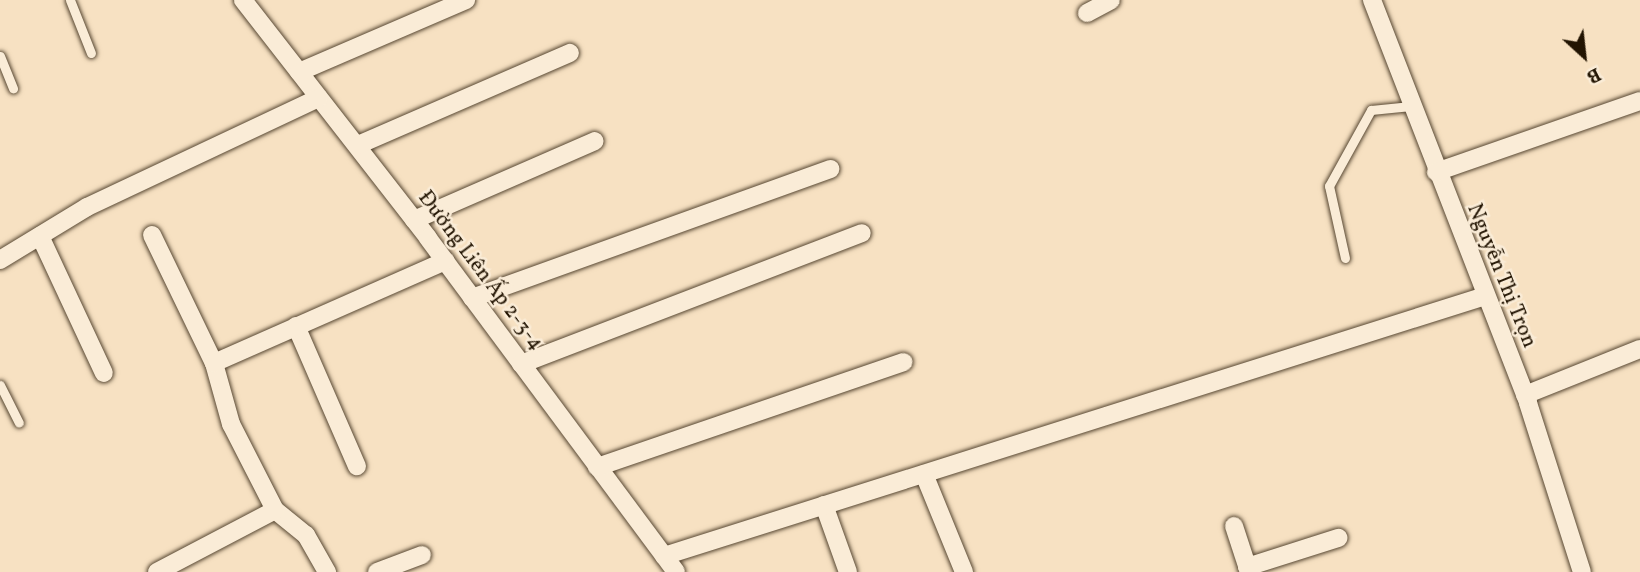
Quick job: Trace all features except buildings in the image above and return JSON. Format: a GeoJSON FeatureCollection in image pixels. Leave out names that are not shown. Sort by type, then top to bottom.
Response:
{"type":"FeatureCollection","features":[{"type":"Feature","properties":{"kind":"street","name":"Đường Liên Ấp 2-3-4"},"geometry":{"type":"LineString","coordinates":[[243,0],[358,145],[676,572]]}},
{"type":"Feature","properties":{"kind":"street"},"geometry":{"type":"LineString","coordinates":[[299,72],[466,0]]}},
{"type":"Feature","properties":{"kind":"street"},"geometry":{"type":"LineString","coordinates":[[1087,13],[1111,0]]}},
{"type":"Feature","properties":{"kind":"street","name":"Nguyễn Thị Trọn"},"geometry":{"type":"LineString","coordinates":[[1372,0],[1436,172],[1525,395],[1582,572]]}},
{"type":"Feature","properties":{"kind":"street"},"geometry":{"type":"LineString","coordinates":[[358,145],[570,53]]}},
{"type":"Feature","properties":{"kind":"street"},"geometry":{"type":"LineString","coordinates":[[0,260],[87,207],[319,98]]}},
{"type":"Feature","properties":{"kind":"street"},"geometry":{"type":"LineString","coordinates":[[1436,172],[1640,101]]}},
{"type":"Feature","properties":{"kind":"street"},"geometry":{"type":"LineString","coordinates":[[414,220],[595,141]]}},
{"type":"Feature","properties":{"kind":"street"},"geometry":{"type":"LineString","coordinates":[[472,298],[830,169]]}},
{"type":"Feature","properties":{"kind":"street"},"geometry":{"type":"LineString","coordinates":[[522,364],[862,233]]}},
{"type":"Feature","properties":{"kind":"street"},"geometry":{"type":"LineString","coordinates":[[152,235],[214,363],[231,424],[275,510],[306,535],[327,572]]}},
{"type":"Feature","properties":{"kind":"street"},"geometry":{"type":"LineString","coordinates":[[40,236],[104,373]]}},
{"type":"Feature","properties":{"kind":"street"},"geometry":{"type":"LineString","coordinates":[[214,363],[445,261]]}},
{"type":"Feature","properties":{"kind":"street"},"geometry":{"type":"LineString","coordinates":[[664,556],[1485,296]]}},
{"type":"Feature","properties":{"kind":"street"},"geometry":{"type":"LineString","coordinates":[[296,326],[357,466]]}},
{"type":"Feature","properties":{"kind":"street"},"geometry":{"type":"LineString","coordinates":[[1525,395],[1640,349]]}},
{"type":"Feature","properties":{"kind":"street"},"geometry":{"type":"LineString","coordinates":[[597,467],[903,362]]}},
{"type":"Feature","properties":{"kind":"street"},"geometry":{"type":"LineString","coordinates":[[924,474],[964,572]]}},
{"type":"Feature","properties":{"kind":"street"},"geometry":{"type":"LineString","coordinates":[[824,505],[848,572]]}},
{"type":"Feature","properties":{"kind":"street"},"geometry":{"type":"LineString","coordinates":[[157,572],[275,510]]}},
{"type":"Feature","properties":{"kind":"street"},"geometry":{"type":"LineString","coordinates":[[1234,526],[1248,570],[1338,538]]}},
{"type":"Feature","properties":{"kind":"street"},"geometry":{"type":"LineString","coordinates":[[377,572],[422,555]]}},
{"type":"Feature","properties":{"kind":"lane"},"geometry":{"type":"LineString","coordinates":[[70,0],[91,53]]}},
{"type":"Feature","properties":{"kind":"lane"},"geometry":{"type":"LineString","coordinates":[[0,56],[13,88]]}},
{"type":"Feature","properties":{"kind":"lane"},"geometry":{"type":"LineString","coordinates":[[1345,258],[1329,186],[1371,110],[1411,106]]}},
{"type":"Feature","properties":{"kind":"lane"},"geometry":{"type":"LineString","coordinates":[[0,385],[4,405],[19,423]]}}]}
